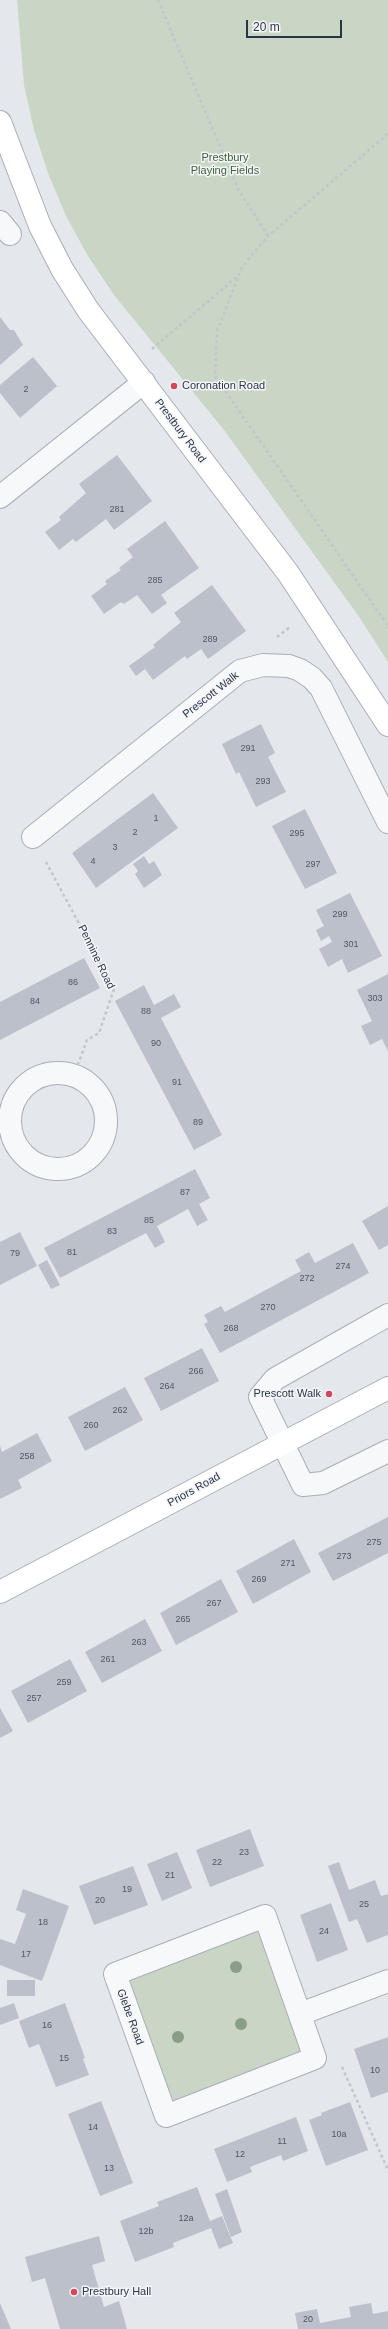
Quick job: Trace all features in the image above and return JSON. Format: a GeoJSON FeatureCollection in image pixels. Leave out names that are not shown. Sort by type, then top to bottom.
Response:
{"type":"FeatureCollection","features":[{"type":"Feature","properties":{"kind":"main road","name":"Prestbury Road"},"geometry":{"type":"LineString","coordinates":[[0,122],[40,226],[62,269],[88,310],[288,573],[388,725]]}},
{"type":"Feature","properties":{"kind":"main road","name":"Priors Road"},"geometry":{"type":"LineString","coordinates":[[0,1592],[129,1526],[282,1442],[388,1388]]}},
{"type":"Feature","properties":{"kind":"street"},"geometry":{"type":"LineString","coordinates":[[0,497],[138,374]]}},
{"type":"Feature","properties":{"kind":"street","name":"Prescott Walk"},"geometry":{"type":"LineString","coordinates":[[33,837],[240,671],[252,667],[277,664],[300,670],[312,678],[321,688],[388,822]]}},
{"type":"Feature","properties":{"kind":"street"},"geometry":{"type":"LineString","coordinates":[[60,1073],[74,1075],[86,1082],[96,1092],[103,1104],[106,1118],[103,1138],[91,1156],[79,1165],[65,1169],[50,1169],[36,1164],[8,1148],[10,1116],[13,1102],[21,1090],[32,1080],[45,1074],[60,1073]]}},
{"type":"Feature","properties":{"kind":"street"},"geometry":{"type":"LineString","coordinates":[[388,1315],[275,1379],[260,1397],[303,1484],[323,1483],[388,1451]]}},
{"type":"Feature","properties":{"kind":"street","name":"Glebe Road"},"geometry":{"type":"LineString","coordinates":[[265,1916],[300,2014],[315,2058],[166,2116],[115,1974],[265,1916]]}},
{"type":"Feature","properties":{"kind":"street"},"geometry":{"type":"LineString","coordinates":[[300,2014],[388,1981]]}},
{"type":"Feature","properties":{"kind":"path"},"geometry":{"type":"LineString","coordinates":[[158,0],[238,189],[268,236]]}},
{"type":"Feature","properties":{"kind":"path"},"geometry":{"type":"LineString","coordinates":[[388,134],[268,236],[242,267],[217,332],[215,376],[388,626]]}},
{"type":"Feature","properties":{"kind":"path"},"geometry":{"type":"LineString","coordinates":[[138,374],[240,274]]}},
{"type":"Feature","properties":{"kind":"path","name":"Pennine Road"},"geometry":{"type":"LineString","coordinates":[[33,837],[114,989],[99,1033],[87,1040],[74,1075]]}},
{"type":"Feature","properties":{"kind":"path"},"geometry":{"type":"LineString","coordinates":[[315,2058],[342,2067],[388,2170]]}},
{"type":"Feature","properties":{"kind":"green space","name":"Prestbury Playing Fields"},"geometry":{"type":"Polygon","coordinates":[[[17,0],[388,0],[388,662],[360,618],[224,430],[114,295],[88,256],[66,216],[48,173],[34,130],[24,85],[17,0]]]}},
{"type":"Feature","properties":{"kind":"green space"},"geometry":{"type":"Polygon","coordinates":[[[265,1916],[315,2058],[166,2116],[115,1974],[265,1916]]]}},
{"type":"Feature","properties":{"kind":"building"},"geometry":{"type":"Polygon","coordinates":[[[0,317],[10,330],[14,330],[23,345],[0,365],[0,317]]]}},
{"type":"Feature","properties":{"kind":"building"},"geometry":{"type":"Polygon","coordinates":[[[33,357],[57,386],[20,418],[0,393],[0,385],[33,357]]]}},
{"type":"Feature","properties":{"kind":"building"},"geometry":{"type":"Polygon","coordinates":[[[117,455],[152,501],[114,530],[106,519],[76,542],[73,539],[59,550],[45,532],[61,520],[59,517],[86,493],[79,484],[117,455]]]}},
{"type":"Feature","properties":{"kind":"building"},"geometry":{"type":"Polygon","coordinates":[[[165,521],[199,568],[161,595],[167,603],[152,614],[137,595],[124,604],[121,602],[104,614],[91,596],[107,584],[105,581],[121,570],[119,568],[133,557],[127,549],[165,521]]]}},
{"type":"Feature","properties":{"kind":"building"},"geometry":{"type":"Polygon","coordinates":[[[212,585],[246,631],[208,659],[201,649],[187,659],[185,656],[153,680],[145,669],[136,676],[129,666],[155,647],[153,645],[181,622],[174,613],[212,585]]]}},
{"type":"Feature","properties":{"kind":"building"},"geometry":{"type":"Polygon","coordinates":[[[261,724],[275,753],[268,757],[286,792],[256,807],[239,772],[236,774],[222,744],[261,724]]]}},
{"type":"Feature","properties":{"kind":"building"},"geometry":{"type":"Polygon","coordinates":[[[153,793],[178,828],[96,888],[72,853],[153,793]]]}},
{"type":"Feature","properties":{"kind":"building"},"geometry":{"type":"Polygon","coordinates":[[[305,809],[337,873],[305,889],[272,826],[305,809]]]}},
{"type":"Feature","properties":{"kind":"building"},"geometry":{"type":"Polygon","coordinates":[[[144,856],[149,864],[154,861],[162,875],[144,888],[135,874],[138,871],[133,864],[144,856]]]}},
{"type":"Feature","properties":{"kind":"building"},"geometry":{"type":"Polygon","coordinates":[[[350,893],[382,956],[348,973],[342,959],[328,967],[319,949],[332,942],[329,936],[321,941],[316,930],[324,926],[316,910],[350,893]]]}},
{"type":"Feature","properties":{"kind":"building"},"geometry":{"type":"Polygon","coordinates":[[[84,958],[100,988],[0,1040],[0,1002],[84,958]]]}},
{"type":"Feature","properties":{"kind":"building"},"geometry":{"type":"Polygon","coordinates":[[[388,974],[388,1051],[382,1039],[370,1045],[361,1026],[372,1021],[357,990],[388,974]]]}},
{"type":"Feature","properties":{"kind":"building"},"geometry":{"type":"Polygon","coordinates":[[[144,985],[154,1005],[174,994],[181,1007],[161,1018],[222,1135],[194,1150],[115,1001],[144,985]]]}},
{"type":"Feature","properties":{"kind":"building"},"geometry":{"type":"Polygon","coordinates":[[[195,1169],[210,1198],[199,1204],[208,1220],[197,1226],[188,1209],[157,1226],[165,1242],[155,1248],[146,1233],[60,1278],[44,1248],[195,1169]]]}},
{"type":"Feature","properties":{"kind":"building"},"geometry":{"type":"Polygon","coordinates":[[[388,1206],[388,1245],[379,1250],[362,1221],[388,1206]]]}},
{"type":"Feature","properties":{"kind":"building"},"geometry":{"type":"Polygon","coordinates":[[[20,1232],[37,1266],[0,1285],[0,1242],[20,1232]]]}},
{"type":"Feature","properties":{"kind":"building"},"geometry":{"type":"Polygon","coordinates":[[[353,1243],[369,1273],[220,1353],[204,1324],[208,1322],[204,1315],[221,1306],[225,1312],[301,1271],[295,1260],[309,1252],[315,1263],[353,1243]]]}},
{"type":"Feature","properties":{"kind":"building"},"geometry":{"type":"Polygon","coordinates":[[[47,1260],[60,1285],[51,1289],[38,1265],[47,1260]]]}},
{"type":"Feature","properties":{"kind":"building"},"geometry":{"type":"Polygon","coordinates":[[[202,1348],[219,1381],[161,1411],[144,1378],[202,1348]]]}},
{"type":"Feature","properties":{"kind":"building"},"geometry":{"type":"Polygon","coordinates":[[[125,1387],[143,1420],[85,1451],[68,1417],[125,1387]]]}},
{"type":"Feature","properties":{"kind":"building"},"geometry":{"type":"Polygon","coordinates":[[[37,1433],[52,1461],[18,1480],[22,1488],[0,1499],[0,1446],[2,1452],[37,1433]]]}},
{"type":"Feature","properties":{"kind":"building"},"geometry":{"type":"Polygon","coordinates":[[[388,1517],[388,1553],[333,1581],[318,1553],[388,1517]]]}},
{"type":"Feature","properties":{"kind":"building"},"geometry":{"type":"Polygon","coordinates":[[[294,1539],[311,1572],[253,1604],[236,1571],[294,1539]]]}},
{"type":"Feature","properties":{"kind":"building"},"geometry":{"type":"Polygon","coordinates":[[[221,1579],[238,1612],[176,1645],[160,1613],[221,1579]]]}},
{"type":"Feature","properties":{"kind":"building"},"geometry":{"type":"Polygon","coordinates":[[[145,1619],[162,1651],[102,1683],[85,1652],[145,1619]]]}},
{"type":"Feature","properties":{"kind":"building"},"geometry":{"type":"Polygon","coordinates":[[[70,1659],[87,1691],[28,1723],[11,1691],[70,1659]]]}},
{"type":"Feature","properties":{"kind":"building"},"geometry":{"type":"Polygon","coordinates":[[[0,1708],[13,1731],[0,1738],[0,1708]]]}},
{"type":"Feature","properties":{"kind":"building"},"geometry":{"type":"Polygon","coordinates":[[[250,1829],[264,1866],[210,1887],[196,1850],[250,1829]]]}},
{"type":"Feature","properties":{"kind":"building"},"geometry":{"type":"Polygon","coordinates":[[[177,1852],[192,1888],[162,1901],[147,1864],[177,1852]]]}},
{"type":"Feature","properties":{"kind":"building"},"geometry":{"type":"Polygon","coordinates":[[[339,1862],[349,1890],[375,1880],[381,1896],[388,1894],[388,1935],[367,1943],[357,1919],[349,1922],[328,1866],[339,1862]]]}},
{"type":"Feature","properties":{"kind":"building"},"geometry":{"type":"Polygon","coordinates":[[[133,1866],[148,1905],[94,1925],[79,1886],[133,1866]]]}},
{"type":"Feature","properties":{"kind":"building"},"geometry":{"type":"Polygon","coordinates":[[[23,1889],[69,1906],[42,1981],[0,1965],[0,1939],[15,1944],[26,1914],[16,1910],[23,1889]]]}},
{"type":"Feature","properties":{"kind":"building"},"geometry":{"type":"Polygon","coordinates":[[[331,1903],[348,1950],[317,1962],[300,1915],[331,1903]]]}},
{"type":"Feature","properties":{"kind":"building"},"geometry":{"type":"Polygon","coordinates":[[[7,1980],[35,1980],[35,1996],[7,1996],[7,1980]]]}},
{"type":"Feature","properties":{"kind":"building"},"geometry":{"type":"Polygon","coordinates":[[[14,2003],[19,2018],[0,2025],[0,2008],[14,2003]]]}},
{"type":"Feature","properties":{"kind":"building"},"geometry":{"type":"Polygon","coordinates":[[[65,2003],[85,2058],[83,2059],[89,2075],[56,2087],[39,2044],[29,2048],[19,2021],[65,2003]]]}},
{"type":"Feature","properties":{"kind":"building"},"geometry":{"type":"Polygon","coordinates":[[[388,2037],[388,2092],[371,2098],[354,2049],[388,2037]]]}},
{"type":"Feature","properties":{"kind":"building"},"geometry":{"type":"Polygon","coordinates":[[[101,2101],[133,2183],[100,2196],[68,2114],[101,2101]]]}},
{"type":"Feature","properties":{"kind":"building"},"geometry":{"type":"Polygon","coordinates":[[[350,2102],[368,2150],[326,2166],[309,2120],[322,2115],[321,2113],[350,2102]]]}},
{"type":"Feature","properties":{"kind":"building"},"geometry":{"type":"Polygon","coordinates":[[[296,2117],[308,2151],[283,2161],[281,2155],[250,2167],[252,2172],[227,2182],[214,2149],[296,2117]]]}},
{"type":"Feature","properties":{"kind":"building"},"geometry":{"type":"Polygon","coordinates":[[[197,2187],[210,2221],[222,2216],[233,2243],[219,2249],[211,2228],[173,2243],[174,2247],[135,2262],[120,2221],[159,2206],[157,2202],[197,2187]]]}},
{"type":"Feature","properties":{"kind":"building"},"geometry":{"type":"Polygon","coordinates":[[[227,2189],[242,2232],[231,2237],[215,2194],[227,2189]]]}},
{"type":"Feature","properties":{"kind":"building","name":"Prestbury Hall"},"geometry":{"type":"Polygon","coordinates":[[[99,2236],[105,2261],[92,2265],[104,2307],[119,2301],[127,2329],[60,2329],[45,2278],[32,2282],[25,2257],[99,2236]]]}},
{"type":"Feature","properties":{"kind":"building"},"geometry":{"type":"Polygon","coordinates":[[[0,2303],[11,2329],[0,2329],[0,2303]]]}},
{"type":"Feature","properties":{"kind":"building"},"geometry":{"type":"Polygon","coordinates":[[[371,2303],[373,2314],[388,2311],[388,2329],[298,2329],[295,2313],[317,2309],[320,2323],[351,2317],[349,2307],[371,2303]]]}},
{"type":"Feature","properties":{"kind":"place","name":"Coronation Road"},"geometry":{"type":"Point","coordinates":[174,386]}},
{"type":"Feature","properties":{"kind":"place","name":"Prescott Walk"},"geometry":{"type":"Point","coordinates":[329,1394]}},
{"type":"Feature","properties":{"kind":"place","name":"Prestbury Hall"},"geometry":{"type":"Point","coordinates":[74,2292]}}]}
